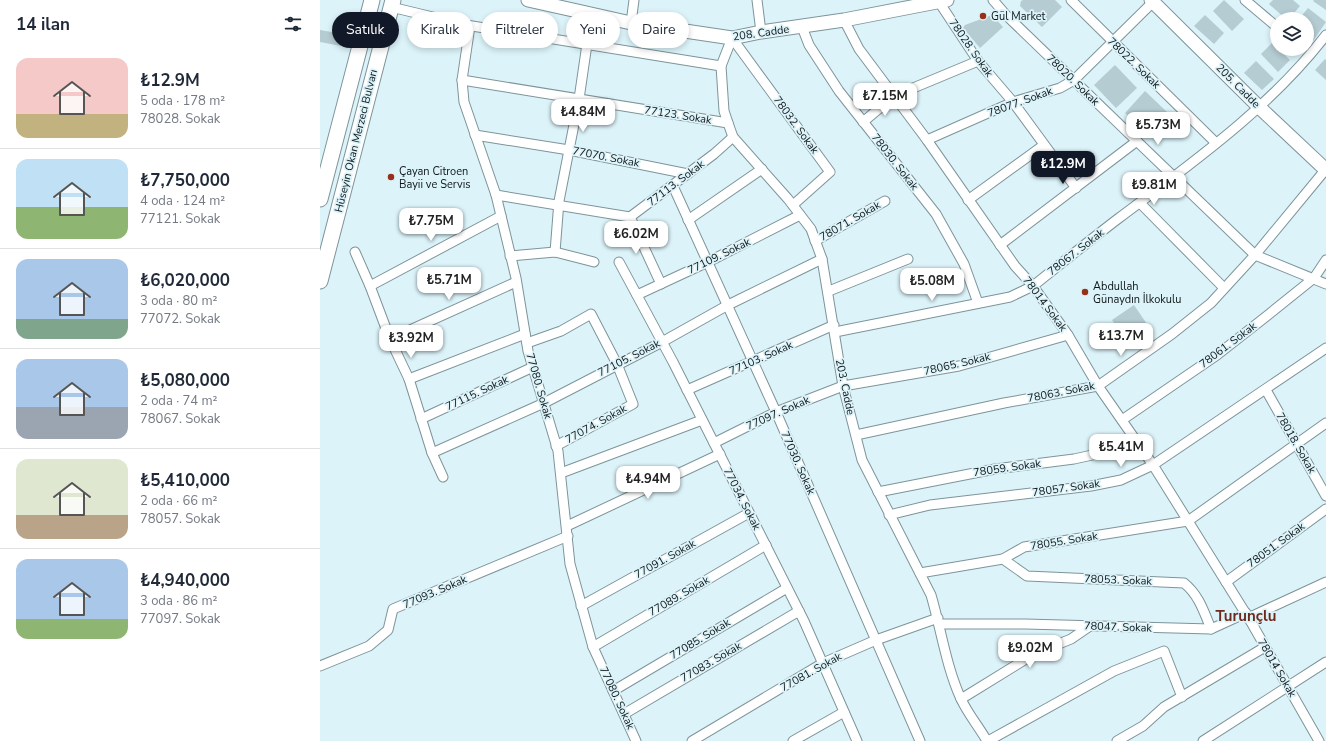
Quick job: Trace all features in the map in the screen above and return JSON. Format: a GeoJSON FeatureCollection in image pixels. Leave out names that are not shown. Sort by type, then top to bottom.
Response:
{"type":"FeatureCollection","features":[{"type":"Feature","properties":{"kind":"main road","name":"Hüseyin Okan Merzeci Bulvarı"},"geometry":{"type":"LineString","coordinates":[[321,192],[372,0]]}},
{"type":"Feature","properties":{"kind":"main road","name":"Hüseyin Okan Merzeci Bulvarı"},"geometry":{"type":"LineString","coordinates":[[320,281],[392,3]]}},
{"type":"Feature","properties":{"kind":"street","name":"208. Cadde"},"geometry":{"type":"LineString","coordinates":[[528,0],[581,12]]}},
{"type":"Feature","properties":{"kind":"street"},"geometry":{"type":"LineString","coordinates":[[632,12],[634,0]]}},
{"type":"Feature","properties":{"kind":"street"},"geometry":{"type":"LineString","coordinates":[[757,0],[761,32]]}},
{"type":"Feature","properties":{"kind":"street","name":"78020. Sokak"},"geometry":{"type":"LineString","coordinates":[[994,0],[1006,15],[1256,255],[1326,284]]}},
{"type":"Feature","properties":{"kind":"street","name":"78022. Sokak"},"geometry":{"type":"LineString","coordinates":[[1071,0],[1216,143]]}},
{"type":"Feature","properties":{"kind":"street"},"geometry":{"type":"LineString","coordinates":[[1245,0],[1270,21]]}},
{"type":"Feature","properties":{"kind":"street","name":"208. Cadde"},"geometry":{"type":"LineString","coordinates":[[689,31],[732,38],[761,32],[844,20],[943,1]]}},
{"type":"Feature","properties":{"kind":"street","name":"78028. Sokak"},"geometry":{"type":"LineString","coordinates":[[943,1],[978,61],[1013,102],[1076,188]]}},
{"type":"Feature","properties":{"kind":"street","name":"78077. Sokak"},"geometry":{"type":"LineString","coordinates":[[926,140],[1013,102],[1060,88],[1074,80],[1153,1]]}},
{"type":"Feature","properties":{"kind":"street","name":"205. Cadde"},"geometry":{"type":"LineString","coordinates":[[1153,1],[1259,107],[1326,170]]}},
{"type":"Feature","properties":{"kind":"street"},"geometry":{"type":"LineString","coordinates":[[392,3],[423,12]]}},
{"type":"Feature","properties":{"kind":"street","name":"78014 Sokak"},"geometry":{"type":"LineString","coordinates":[[844,20],[859,49],[926,140],[1015,266],[1033,286],[1068,335],[1098,386],[1153,465],[1226,582],[1319,741]]}},
{"type":"Feature","properties":{"kind":"street"},"geometry":{"type":"LineString","coordinates":[[473,26],[566,41]]}},
{"type":"Feature","properties":{"kind":"street","name":"78030. Sokak"},"geometry":{"type":"LineString","coordinates":[[802,27],[809,45],[840,91],[936,214],[964,264],[978,303]]}},
{"type":"Feature","properties":{"kind":"street","name":"78067. Sokak"},"geometry":{"type":"LineString","coordinates":[[1314,50],[1326,35]]}},
{"type":"Feature","properties":{"kind":"street","name":"203. Cadde"},"geometry":{"type":"LineString","coordinates":[[732,38],[721,66],[724,111],[728,123],[733,136],[793,204],[811,229],[822,259],[835,328],[843,386],[862,460],[931,595],[938,621],[941,641],[961,699],[988,741]]}},
{"type":"Feature","properties":{"kind":"street","name":"78032. Sokak"},"geometry":{"type":"LineString","coordinates":[[732,38],[830,172],[793,204]]}},
{"type":"Feature","properties":{"kind":"street","name":"77080. Sokak"},"geometry":{"type":"LineString","coordinates":[[467,48],[462,80],[464,102],[496,195],[516,282],[527,343],[556,446],[561,473],[570,564],[593,648],[636,741]]}},
{"type":"Feature","properties":{"kind":"street"},"geometry":{"type":"LineString","coordinates":[[555,252],[558,207],[580,99],[586,48]]}},
{"type":"Feature","properties":{"kind":"street"},"geometry":{"type":"LineString","coordinates":[[611,48],[721,66]]}},
{"type":"Feature","properties":{"kind":"street","name":"78067. Sokak"},"geometry":{"type":"LineString","coordinates":[[835,328],[1010,297],[1033,286],[1216,143],[1259,107],[1309,56]]}},
{"type":"Feature","properties":{"kind":"street"},"geometry":{"type":"LineString","coordinates":[[864,122],[894,96],[978,61]]}},
{"type":"Feature","properties":{"kind":"street","name":"77123. Sokak"},"geometry":{"type":"LineString","coordinates":[[462,80],[728,123]]}},
{"type":"Feature","properties":{"kind":"street","name":"77070. Sokak"},"geometry":{"type":"LineString","coordinates":[[475,135],[569,150],[688,174]]}},
{"type":"Feature","properties":{"kind":"street","name":"77113. Sokak"},"geometry":{"type":"LineString","coordinates":[[630,217],[673,186],[733,136]]}},
{"type":"Feature","properties":{"kind":"street"},"geometry":{"type":"LineString","coordinates":[[1000,245],[1138,141]]}},
{"type":"Feature","properties":{"kind":"street"},"geometry":{"type":"LineString","coordinates":[[968,200],[1044,145]]}},
{"type":"Feature","properties":{"kind":"street"},"geometry":{"type":"LineString","coordinates":[[688,220],[762,169]]}},
{"type":"Feature","properties":{"kind":"street","name":"78063. Sokak"},"geometry":{"type":"LineString","coordinates":[[856,435],[1004,403],[1098,386],[1172,334],[1211,303],[1256,255],[1326,170]]}},
{"type":"Feature","properties":{"kind":"street","name":"77030. Sokak"},"geometry":{"type":"LineString","coordinates":[[673,186],[754,362],[920,741]]}},
{"type":"Feature","properties":{"kind":"street"},"geometry":{"type":"LineString","coordinates":[[496,195],[558,207],[630,217],[661,284]]}},
{"type":"Feature","properties":{"kind":"street","name":"78071. Sokak"},"geometry":{"type":"LineString","coordinates":[[815,241],[885,201]]}},
{"type":"Feature","properties":{"kind":"street"},"geometry":{"type":"LineString","coordinates":[[1140,203],[1224,288]]}},
{"type":"Feature","properties":{"kind":"street","name":"77109. Sokak"},"geometry":{"type":"LineString","coordinates":[[637,295],[708,262],[800,215]]}},
{"type":"Feature","properties":{"kind":"street"},"geometry":{"type":"LineString","coordinates":[[370,286],[501,216]]}},
{"type":"Feature","properties":{"kind":"street"},"geometry":{"type":"LineString","coordinates":[[355,252],[370,286],[390,339],[409,379],[432,453],[443,477]]}},
{"type":"Feature","properties":{"kind":"street"},"geometry":{"type":"LineString","coordinates":[[510,256],[555,252],[594,262]]}},
{"type":"Feature","properties":{"kind":"street","name":"77105. Sokak"},"geometry":{"type":"LineString","coordinates":[[432,453],[544,402],[662,342],[728,305],[822,259]]}},
{"type":"Feature","properties":{"kind":"street"},"geometry":{"type":"LineString","coordinates":[[829,292],[908,259]]}},
{"type":"Feature","properties":{"kind":"street","name":"78061. Sokak"},"geometry":{"type":"LineString","coordinates":[[1122,420],[1217,355],[1314,278],[1326,260]]}},
{"type":"Feature","properties":{"kind":"street","name":"77034. Sokak"},"geometry":{"type":"LineString","coordinates":[[619,262],[687,390],[799,611],[857,741]]}},
{"type":"Feature","properties":{"kind":"street"},"geometry":{"type":"LineString","coordinates":[[390,339],[516,282]]}},
{"type":"Feature","properties":{"kind":"street","name":"77074. Sokak"},"geometry":{"type":"LineString","coordinates":[[527,343],[561,331],[591,314],[617,364],[634,404],[556,446]]}},
{"type":"Feature","properties":{"kind":"street","name":"77103. Sokak"},"geometry":{"type":"LineString","coordinates":[[687,390],[835,328]]}},
{"type":"Feature","properties":{"kind":"street"},"geometry":{"type":"LineString","coordinates":[[409,379],[525,334]]}},
{"type":"Feature","properties":{"kind":"street","name":"78065. Sokak"},"geometry":{"type":"LineString","coordinates":[[843,386],[959,366],[1068,335]]}},
{"type":"Feature","properties":{"kind":"street","name":"78057. Sokak"},"geometry":{"type":"LineString","coordinates":[[889,515],[930,505],[1091,486],[1121,480],[1153,465],[1326,348]]}},
{"type":"Feature","properties":{"kind":"street","name":"77115. Sokak"},"geometry":{"type":"LineString","coordinates":[[421,419],[533,367]]}},
{"type":"Feature","properties":{"kind":"street","name":"77097. Sokak"},"geometry":{"type":"LineString","coordinates":[[714,443],[776,412],[843,386]]}},
{"type":"Feature","properties":{"kind":"street","name":"78018. Sokak"},"geometry":{"type":"LineString","coordinates":[[1266,390],[1326,496]]}},
{"type":"Feature","properties":{"kind":"street"},"geometry":{"type":"LineString","coordinates":[[561,473],[702,420]]}},
{"type":"Feature","properties":{"kind":"street"},"geometry":{"type":"LineString","coordinates":[[1188,521],[1326,423]]}},
{"type":"Feature","properties":{"kind":"street","name":"78059. Sokak"},"geometry":{"type":"LineString","coordinates":[[878,492],[995,469],[1074,459],[1106,452],[1136,440]]}},
{"type":"Feature","properties":{"kind":"street"},"geometry":{"type":"LineString","coordinates":[[567,526],[720,454]]}},
{"type":"Feature","properties":{"kind":"street","name":"78051. Sokak"},"geometry":{"type":"LineString","coordinates":[[1226,582],[1326,509]]}},
{"type":"Feature","properties":{"kind":"street","name":"77091. Sokak"},"geometry":{"type":"LineString","coordinates":[[581,606],[750,513]]}},
{"type":"Feature","properties":{"kind":"street","name":"78055. Sokak"},"geometry":{"type":"LineString","coordinates":[[920,573],[1003,559],[1024,547],[1188,521]]}},
{"type":"Feature","properties":{"kind":"street","name":"77093. Sokak"},"geometry":{"type":"LineString","coordinates":[[320,666],[369,646],[388,630],[394,609],[568,536]]}},
{"type":"Feature","properties":{"kind":"street","name":"77089. Sokak"},"geometry":{"type":"LineString","coordinates":[[593,648],[766,545]]}},
{"type":"Feature","properties":{"kind":"street","name":"78053. Sokak"},"geometry":{"type":"LineString","coordinates":[[1003,559],[1027,576],[1184,583],[1193,589],[1202,606],[1210,629]]}},
{"type":"Feature","properties":{"kind":"street","name":"78047. Sokak"},"geometry":{"type":"LineString","coordinates":[[938,621],[1210,629],[1247,616],[1326,582]]}},
{"type":"Feature","properties":{"kind":"street","name":"77085. Sokak"},"geometry":{"type":"LineString","coordinates":[[613,691],[787,588]]}},
{"type":"Feature","properties":{"kind":"street","name":"77083. Sokak"},"geometry":{"type":"LineString","coordinates":[[624,714],[799,611]]}},
{"type":"Feature","properties":{"kind":"street","name":"77081. Sokak"},"geometry":{"type":"LineString","coordinates":[[692,741],[822,663],[876,640],[938,621]]}},
{"type":"Feature","properties":{"kind":"street"},"geometry":{"type":"LineString","coordinates":[[961,699],[1034,654],[1071,639],[1090,626]]}},
{"type":"Feature","properties":{"kind":"street"},"geometry":{"type":"LineString","coordinates":[[1117,741],[1143,726],[1164,707],[1265,647]]}},
{"type":"Feature","properties":{"kind":"street"},"geometry":{"type":"LineString","coordinates":[[988,741],[1114,671],[1164,651],[1182,697]]}},
{"type":"Feature","properties":{"kind":"street"},"geometry":{"type":"LineString","coordinates":[[1203,741],[1326,662]]}},
{"type":"Feature","properties":{"kind":"street"},"geometry":{"type":"LineString","coordinates":[[793,741],[844,712]]}},
{"type":"Feature","properties":{"kind":"building"},"geometry":{"type":"Polygon","coordinates":[[[1055,0],[1062,7],[1042,27],[1020,6],[1021,1],[1055,0]]]}},
{"type":"Feature","properties":{"kind":"building"},"geometry":{"type":"Polygon","coordinates":[[[1224,0],[1244,19],[1232,31],[1213,11],[1224,0]]]}},
{"type":"Feature","properties":{"kind":"building"},"geometry":{"type":"Polygon","coordinates":[[[1273,0],[1293,0],[1300,6],[1295,12],[1278,12],[1269,4],[1273,0]]]}},
{"type":"Feature","properties":{"kind":"building"},"geometry":{"type":"Polygon","coordinates":[[[1326,0],[1326,10],[1313,1],[1326,0]]]}},
{"type":"Feature","properties":{"kind":"building"},"geometry":{"type":"Polygon","coordinates":[[[1308,8],[1313,12],[1305,12],[1308,8]]]}},
{"type":"Feature","properties":{"kind":"building"},"geometry":{"type":"Polygon","coordinates":[[[1314,13],[1326,22],[1314,40],[1314,13]]]}},
{"type":"Feature","properties":{"kind":"building"},"geometry":{"type":"Polygon","coordinates":[[[992,15],[1003,27],[980,48],[963,28],[965,25],[992,15]]]}},
{"type":"Feature","properties":{"kind":"building"},"geometry":{"type":"Polygon","coordinates":[[[1205,15],[1224,33],[1214,44],[1194,26],[1205,15]]]}},
{"type":"Feature","properties":{"kind":"building"},"geometry":{"type":"Polygon","coordinates":[[[320,30],[332,32],[332,44],[320,42],[320,30]]]}},
{"type":"Feature","properties":{"kind":"building"},"geometry":{"type":"Polygon","coordinates":[[[1270,45],[1270,56],[1286,56],[1290,60],[1278,72],[1261,54],[1270,45]]]}},
{"type":"Feature","properties":{"kind":"building"},"geometry":{"type":"Polygon","coordinates":[[[1325,59],[1326,60],[1326,80],[1315,70],[1325,59]]]}},
{"type":"Feature","properties":{"kind":"building"},"geometry":{"type":"Polygon","coordinates":[[[1256,61],[1274,79],[1262,90],[1244,73],[1256,61]]]}},
{"type":"Feature","properties":{"kind":"building"},"geometry":{"type":"Polygon","coordinates":[[[1115,65],[1137,88],[1116,108],[1094,85],[1115,65]]]}},
{"type":"Feature","properties":{"kind":"building"},"geometry":{"type":"Polygon","coordinates":[[[1145,91],[1167,112],[1147,133],[1125,113],[1145,91]]]}},
{"type":"Feature","properties":{"kind":"building"},"geometry":{"type":"Polygon","coordinates":[[[1134,305],[1153,333],[1131,348],[1112,320],[1134,305]]]}},
{"type":"Feature","properties":{"kind":"place","name":"Gül Market"},"geometry":{"type":"Point","coordinates":[983,16]}},
{"type":"Feature","properties":{"kind":"place","name":"Çayan Citroen Bayii ve Servis"},"geometry":{"type":"Point","coordinates":[391,177]}},
{"type":"Feature","properties":{"kind":"place","name":"Abdullah Günaydın İlkokulu"},"geometry":{"type":"Point","coordinates":[1085,292]}},
{"type":"Feature","properties":{"kind":"district","name":"Turunçlu"},"geometry":{"type":"Point","coordinates":[1246,616]}}]}
